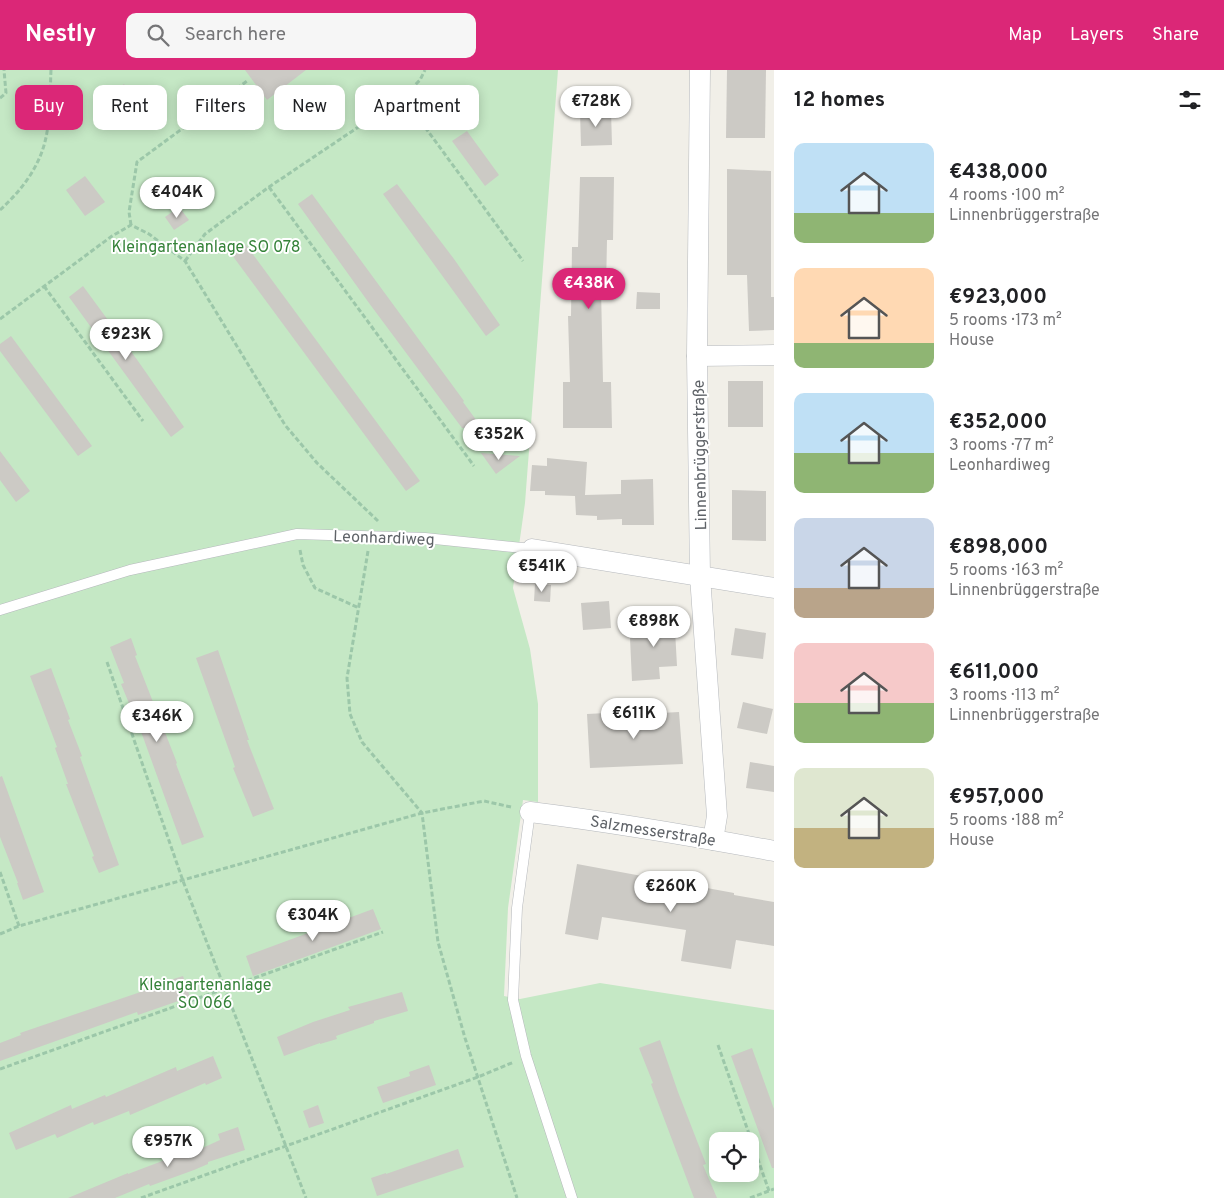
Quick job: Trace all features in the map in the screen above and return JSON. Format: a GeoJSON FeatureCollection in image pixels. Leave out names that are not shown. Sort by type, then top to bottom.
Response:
{"type":"FeatureCollection","features":[{"type":"Feature","properties":{"kind":"street","name":"Linnenbrüggerstraße"},"geometry":{"type":"LineString","coordinates":[[700,70],[697,356],[700,576],[718,816],[714,840]]}},
{"type":"Feature","properties":{"kind":"street"},"geometry":{"type":"LineString","coordinates":[[697,356],[774,355]]}},
{"type":"Feature","properties":{"kind":"street","name":"Leonhardiweg"},"geometry":{"type":"LineString","coordinates":[[532,549],[774,588]]}},
{"type":"Feature","properties":{"kind":"street","name":"Salzmesserstraße"},"geometry":{"type":"LineString","coordinates":[[530,812],[774,851]]}},
{"type":"Feature","properties":{"kind":"lane","name":"Leonhardiweg"},"geometry":{"type":"LineString","coordinates":[[0,610],[130,570],[297,534],[425,538],[532,549]]}},
{"type":"Feature","properties":{"kind":"lane"},"geometry":{"type":"LineString","coordinates":[[530,812],[517,908],[513,1000],[526,1056],[572,1198]]}},
{"type":"Feature","properties":{"kind":"path"},"geometry":{"type":"LineString","coordinates":[[0,98],[6,93],[4,70]]}},
{"type":"Feature","properties":{"kind":"path"},"geometry":{"type":"LineString","coordinates":[[0,210],[22,188],[42,152],[47,132],[51,70]]}},
{"type":"Feature","properties":{"kind":"path"},"geometry":{"type":"LineString","coordinates":[[415,85],[425,70]]}},
{"type":"Feature","properties":{"kind":"path"},"geometry":{"type":"LineString","coordinates":[[131,225],[129,212],[137,162],[247,81]]}},
{"type":"Feature","properties":{"kind":"path"},"geometry":{"type":"LineString","coordinates":[[185,261],[205,234],[269,187],[355,129]]}},
{"type":"Feature","properties":{"kind":"path"},"geometry":{"type":"LineString","coordinates":[[427,130],[522,261]]}},
{"type":"Feature","properties":{"kind":"path"},"geometry":{"type":"LineString","coordinates":[[269,187],[474,466]]}},
{"type":"Feature","properties":{"kind":"path"},"geometry":{"type":"LineString","coordinates":[[131,225],[149,234],[185,261],[285,425],[317,463],[379,523],[388,536]]}},
{"type":"Feature","properties":{"kind":"path"},"geometry":{"type":"LineString","coordinates":[[0,319],[112,236],[131,225]]}},
{"type":"Feature","properties":{"kind":"path"},"geometry":{"type":"LineString","coordinates":[[44,286],[143,421]]}},
{"type":"Feature","properties":{"kind":"path"},"geometry":{"type":"LineString","coordinates":[[297,534],[303,565],[315,588],[359,608]]}},
{"type":"Feature","properties":{"kind":"path"},"geometry":{"type":"LineString","coordinates":[[370,536],[347,678],[350,714],[362,742],[422,813],[438,942],[478,1077],[517,1198]]}},
{"type":"Feature","properties":{"kind":"path"},"geometry":{"type":"LineString","coordinates":[[107,662],[183,881],[306,1198]]}},
{"type":"Feature","properties":{"kind":"path"},"geometry":{"type":"LineString","coordinates":[[0,934],[19,926],[422,813],[484,802],[530,812]]}},
{"type":"Feature","properties":{"kind":"path"},"geometry":{"type":"LineString","coordinates":[[0,872],[19,926]]}},
{"type":"Feature","properties":{"kind":"path"},"geometry":{"type":"LineString","coordinates":[[0,1069],[383,932]]}},
{"type":"Feature","properties":{"kind":"path"},"geometry":{"type":"LineString","coordinates":[[718,1045],[770,1191]]}},
{"type":"Feature","properties":{"kind":"path"},"geometry":{"type":"LineString","coordinates":[[141,1198],[478,1077],[526,1056]]}},
{"type":"Feature","properties":{"kind":"path"},"geometry":{"type":"LineString","coordinates":[[750,1198],[774,1189]]}},
{"type":"Feature","properties":{"kind":"green space"},"geometry":{"type":"Polygon","coordinates":[[[0,70],[558,70],[525,503],[513,588],[530,649],[538,704],[538,802],[523,800],[508,908],[504,996],[520,999],[600,983],[774,1010],[774,1198],[0,1198],[0,70]]]}},
{"type":"Feature","properties":{"kind":"building"},"geometry":{"type":"Polygon","coordinates":[[[245,70],[306,70],[286,85],[274,85],[274,95],[267,100],[264,96],[264,85],[256,85],[245,70]]]}},
{"type":"Feature","properties":{"kind":"building"},"geometry":{"type":"Polygon","coordinates":[[[727,70],[766,70],[765,138],[726,138],[727,70]]]}},
{"type":"Feature","properties":{"kind":"building"},"geometry":{"type":"Polygon","coordinates":[[[611,110],[612,145],[581,146],[580,111],[611,110]]]}},
{"type":"Feature","properties":{"kind":"building"},"geometry":{"type":"Polygon","coordinates":[[[467,131],[499,175],[485,186],[452,141],[467,131]]]}},
{"type":"Feature","properties":{"kind":"building"},"geometry":{"type":"Polygon","coordinates":[[[727,169],[771,171],[771,297],[774,297],[774,330],[749,331],[747,275],[727,275],[727,169]]]}},
{"type":"Feature","properties":{"kind":"building"},"geometry":{"type":"Polygon","coordinates":[[[85,176],[105,202],[85,216],[66,190],[85,176]]]}},
{"type":"Feature","properties":{"kind":"building"},"geometry":{"type":"Polygon","coordinates":[[[580,177],[614,177],[613,240],[607,240],[606,289],[601,288],[603,382],[611,382],[612,428],[563,428],[563,382],[570,382],[568,316],[571,316],[572,247],[578,247],[580,177]]]}},
{"type":"Feature","properties":{"kind":"building"},"geometry":{"type":"Polygon","coordinates":[[[397,184],[454,259],[500,325],[486,336],[383,194],[397,184]]]}},
{"type":"Feature","properties":{"kind":"building"},"geometry":{"type":"Polygon","coordinates":[[[312,194],[482,428],[462,428],[369,303],[298,204],[312,194]]]}},
{"type":"Feature","properties":{"kind":"building"},"geometry":{"type":"Polygon","coordinates":[[[179,207],[189,220],[174,230],[165,217],[179,207]]]}},
{"type":"Feature","properties":{"kind":"building"},"geometry":{"type":"Polygon","coordinates":[[[246,245],[420,481],[406,491],[232,255],[246,245]]]}},
{"type":"Feature","properties":{"kind":"building"},"geometry":{"type":"Polygon","coordinates":[[[83,286],[184,427],[171,437],[69,297],[83,286]]]}},
{"type":"Feature","properties":{"kind":"building"},"geometry":{"type":"Polygon","coordinates":[[[637,292],[660,293],[660,309],[636,309],[637,292]]]}},
{"type":"Feature","properties":{"kind":"building"},"geometry":{"type":"Polygon","coordinates":[[[11,336],[92,446],[78,456],[0,351],[0,344],[11,336]]]}},
{"type":"Feature","properties":{"kind":"building"},"geometry":{"type":"Polygon","coordinates":[[[728,381],[763,381],[763,427],[728,427],[728,381]]]}},
{"type":"Feature","properties":{"kind":"building"},"geometry":{"type":"Polygon","coordinates":[[[0,451],[30,491],[16,502],[0,480],[0,451]]]}},
{"type":"Feature","properties":{"kind":"building"},"geometry":{"type":"Polygon","coordinates":[[[481,453],[520,456],[496,474],[481,453]]]}},
{"type":"Feature","properties":{"kind":"building"},"geometry":{"type":"Polygon","coordinates":[[[547,458],[587,462],[585,495],[621,494],[621,480],[653,479],[654,525],[622,525],[622,519],[597,520],[597,516],[576,515],[575,496],[545,495],[545,491],[530,491],[532,465],[547,466],[547,458]]]}},
{"type":"Feature","properties":{"kind":"building"},"geometry":{"type":"Polygon","coordinates":[[[732,490],[766,491],[766,541],[732,540],[732,490]]]}},
{"type":"Feature","properties":{"kind":"building"},"geometry":{"type":"Polygon","coordinates":[[[535,584],[551,585],[550,602],[534,601],[535,584]]]}},
{"type":"Feature","properties":{"kind":"building"},"geometry":{"type":"Polygon","coordinates":[[[609,601],[611,628],[583,630],[581,603],[609,601]]]}},
{"type":"Feature","properties":{"kind":"building"},"geometry":{"type":"Polygon","coordinates":[[[674,612],[677,666],[659,667],[660,679],[632,681],[630,638],[650,637],[648,614],[674,612]]]}},
{"type":"Feature","properties":{"kind":"building"},"geometry":{"type":"Polygon","coordinates":[[[735,628],[766,633],[763,659],[731,655],[735,628]]]}},
{"type":"Feature","properties":{"kind":"building"},"geometry":{"type":"Polygon","coordinates":[[[131,638],[137,655],[135,656],[204,837],[182,845],[143,737],[121,684],[124,683],[110,647],[131,638]]]}},
{"type":"Feature","properties":{"kind":"building"},"geometry":{"type":"Polygon","coordinates":[[[218,650],[249,740],[247,740],[274,809],[253,817],[233,768],[235,767],[196,658],[218,650]]]}},
{"type":"Feature","properties":{"kind":"building"},"geometry":{"type":"Polygon","coordinates":[[[51,668],[70,719],[68,720],[82,756],[80,757],[119,865],[99,873],[66,784],[68,784],[55,748],[57,747],[30,676],[51,668]]]}},
{"type":"Feature","properties":{"kind":"building"},"geometry":{"type":"Polygon","coordinates":[[[743,702],[773,709],[767,734],[737,728],[743,702]]]}},
{"type":"Feature","properties":{"kind":"building"},"geometry":{"type":"Polygon","coordinates":[[[626,712],[626,715],[679,712],[683,764],[590,768],[587,714],[626,712]]]}},
{"type":"Feature","properties":{"kind":"building"},"geometry":{"type":"Polygon","coordinates":[[[750,762],[774,766],[774,792],[746,788],[750,762]]]}},
{"type":"Feature","properties":{"kind":"building"},"geometry":{"type":"Polygon","coordinates":[[[2,776],[44,892],[23,900],[0,837],[0,777],[2,776]]]}},
{"type":"Feature","properties":{"kind":"building"},"geometry":{"type":"Polygon","coordinates":[[[577,864],[774,902],[774,946],[736,940],[731,969],[681,961],[686,930],[602,917],[598,940],[565,934],[577,864]]]}},
{"type":"Feature","properties":{"kind":"building"},"geometry":{"type":"Polygon","coordinates":[[[373,909],[381,929],[253,976],[246,956],[373,909]]]}},
{"type":"Feature","properties":{"kind":"building"},"geometry":{"type":"Polygon","coordinates":[[[183,976],[190,997],[138,1015],[137,1012],[0,1061],[0,1043],[21,1035],[20,1033],[183,976]]]}},
{"type":"Feature","properties":{"kind":"building"},"geometry":{"type":"Polygon","coordinates":[[[402,992],[408,1011],[374,1021],[374,1023],[336,1036],[337,1039],[284,1056],[277,1037],[313,1022],[350,1010],[348,1007],[402,992]]]}},
{"type":"Feature","properties":{"kind":"building"},"geometry":{"type":"Polygon","coordinates":[[[660,1040],[706,1164],[703,1165],[709,1182],[717,1198],[694,1198],[639,1048],[660,1040]]]}},
{"type":"Feature","properties":{"kind":"building"},"geometry":{"type":"Polygon","coordinates":[[[752,1048],[774,1109],[774,1168],[772,1168],[731,1056],[752,1048]]]}},
{"type":"Feature","properties":{"kind":"building"},"geometry":{"type":"Polygon","coordinates":[[[213,1056],[222,1078],[206,1085],[205,1083],[130,1115],[129,1111],[94,1125],[93,1122],[57,1138],[55,1134],[16,1150],[9,1133],[71,1105],[72,1109],[105,1095],[106,1097],[176,1067],[177,1071],[213,1056]]]}},
{"type":"Feature","properties":{"kind":"building"},"geometry":{"type":"Polygon","coordinates":[[[429,1065],[436,1085],[383,1103],[377,1087],[410,1076],[409,1072],[429,1065]]]}},
{"type":"Feature","properties":{"kind":"building"},"geometry":{"type":"Polygon","coordinates":[[[318,1105],[324,1123],[309,1128],[303,1111],[318,1105]]]}},
{"type":"Feature","properties":{"kind":"building"},"geometry":{"type":"Polygon","coordinates":[[[238,1127],[245,1150],[208,1162],[208,1164],[194,1170],[150,1186],[149,1184],[115,1198],[68,1198],[128,1173],[186,1152],[187,1155],[220,1140],[218,1134],[238,1127]]]}},
{"type":"Feature","properties":{"kind":"building"},"geometry":{"type":"Polygon","coordinates":[[[458,1149],[464,1167],[377,1196],[371,1178],[458,1149]]]}},
{"type":"Feature","properties":{"kind":"park label","name":"Kleingartenanlage SO 078"},"geometry":{"type":"Point","coordinates":[206,246]}},
{"type":"Feature","properties":{"kind":"park label","name":"Kleingartenanlage SO 066"},"geometry":{"type":"Point","coordinates":[205,993]}}]}
